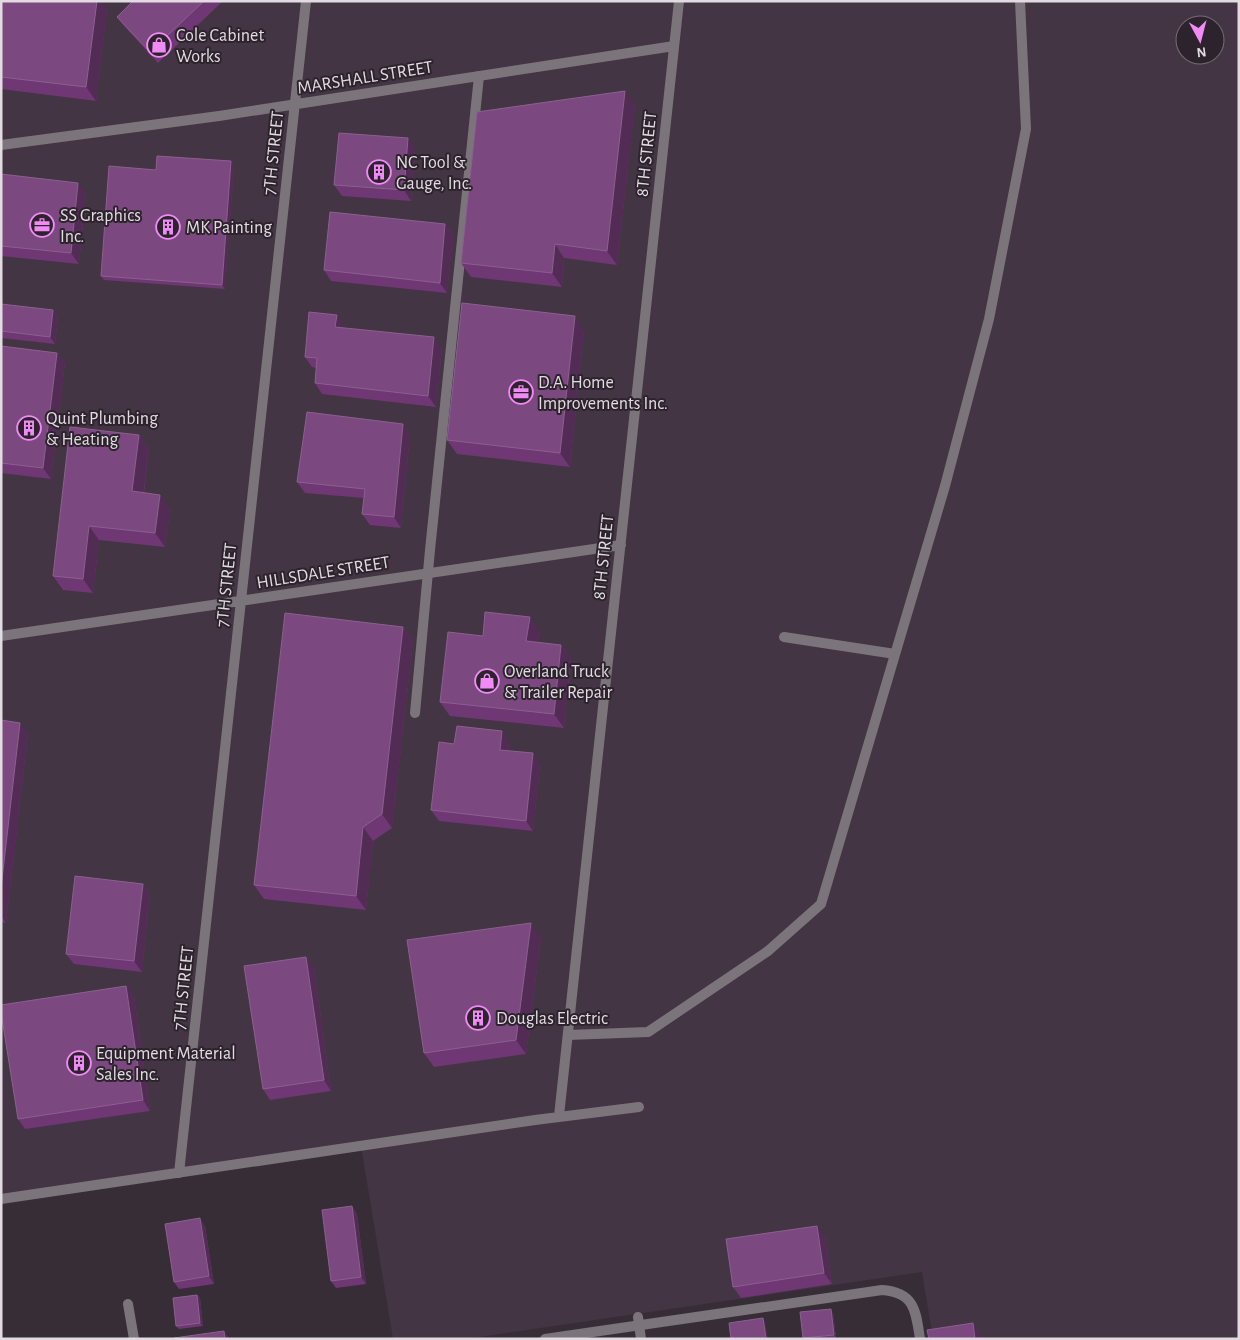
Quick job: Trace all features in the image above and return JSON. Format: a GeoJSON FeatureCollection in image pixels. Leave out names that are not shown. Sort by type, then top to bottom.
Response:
{"type":"FeatureCollection","features":[{"type":"Feature","properties":{"kind":"street","name":"7TH STREET"},"geometry":{"type":"LineString","coordinates":[[179,1173],[306,1]]}},
{"type":"Feature","properties":{"kind":"street","name":"8TH STREET"},"geometry":{"type":"LineString","coordinates":[[559,1116],[679,1]]}},
{"type":"Feature","properties":{"kind":"street"},"geometry":{"type":"LineString","coordinates":[[568,1036],[648,1032],[768,951],[821,904],[945,486],[989,319],[1026,119],[1020,1]]}},
{"type":"Feature","properties":{"kind":"street","name":"MARSHALL STREET"},"geometry":{"type":"LineString","coordinates":[[1,145],[219,116],[674,46]]}},
{"type":"Feature","properties":{"kind":"street"},"geometry":{"type":"LineString","coordinates":[[416,713],[428,573],[479,76]]}},
{"type":"Feature","properties":{"kind":"street","name":"HILLSDALE STREET"},"geometry":{"type":"LineString","coordinates":[[1,636],[621,545]]}},
{"type":"Feature","properties":{"kind":"street"},"geometry":{"type":"LineString","coordinates":[[784,637],[895,654]]}},
{"type":"Feature","properties":{"kind":"street"},"geometry":{"type":"LineString","coordinates":[[1,1199],[559,1116],[639,1107]]}},
{"type":"Feature","properties":{"kind":"street"},"geometry":{"type":"LineString","coordinates":[[545,1339],[639,1321],[882,1290],[898,1293],[906,1297],[911,1303],[916,1311],[920,1339]]}},
{"type":"Feature","properties":{"kind":"street"},"geometry":{"type":"LineString","coordinates":[[128,1304],[134,1339]]}},
{"type":"Feature","properties":{"kind":"street"},"geometry":{"type":"LineString","coordinates":[[639,1321],[642,1339]]}},
{"type":"Feature","properties":{"kind":"shaded area"},"geometry":{"type":"Polygon","coordinates":[[[1,1],[1239,1],[1239,1339],[933,1339],[922,1272],[465,1339],[393,1339],[361,1146],[1,1199],[1,1]]]}},
{"type":"Feature","properties":{"kind":"building"},"geometry":{"type":"Polygon","coordinates":[[[1,1],[97,1],[86,87],[1,77],[1,1]]]}},
{"type":"Feature","properties":{"kind":"building","name":"Cole Cabinet Works"},"geometry":{"type":"Polygon","coordinates":[[[133,1],[204,1],[150,52],[117,17],[133,1]]]}},
{"type":"Feature","properties":{"kind":"building"},"geometry":{"type":"Polygon","coordinates":[[[625,91],[607,251],[555,244],[552,273],[461,263],[477,112],[625,91]]]}},
{"type":"Feature","properties":{"kind":"building","name":"NC Tool & Gauge, Inc."},"geometry":{"type":"Polygon","coordinates":[[[339,133],[408,138],[404,190],[334,185],[339,133]]]}},
{"type":"Feature","properties":{"kind":"building","name":"MK Painting"},"geometry":{"type":"Polygon","coordinates":[[[157,156],[231,161],[222,285],[101,276],[109,166],[156,170],[157,156]]]}},
{"type":"Feature","properties":{"kind":"building","name":"SS Graphics Inc."},"geometry":{"type":"Polygon","coordinates":[[[1,174],[78,183],[71,253],[1,246],[1,174]]]}},
{"type":"Feature","properties":{"kind":"building"},"geometry":{"type":"Polygon","coordinates":[[[330,212],[445,224],[440,283],[324,270],[330,212]]]}},
{"type":"Feature","properties":{"kind":"building","name":"D.A. Home Improvements Inc."},"geometry":{"type":"Polygon","coordinates":[[[462,303],[575,316],[560,453],[447,440],[462,303]]]}},
{"type":"Feature","properties":{"kind":"building"},"geometry":{"type":"Polygon","coordinates":[[[1,304],[53,310],[50,337],[1,331],[1,304]]]}},
{"type":"Feature","properties":{"kind":"building"},"geometry":{"type":"Polygon","coordinates":[[[309,312],[337,315],[335,327],[434,337],[428,396],[315,383],[317,358],[305,357],[309,312]]]}},
{"type":"Feature","properties":{"kind":"building","name":"Quint Plumbing & Heating"},"geometry":{"type":"Polygon","coordinates":[[[1,346],[57,353],[43,468],[1,463],[1,346]]]}},
{"type":"Feature","properties":{"kind":"building"},"geometry":{"type":"Polygon","coordinates":[[[307,412],[403,424],[394,517],[362,514],[365,489],[297,482],[307,412]]]}},
{"type":"Feature","properties":{"kind":"building"},"geometry":{"type":"Polygon","coordinates":[[[70,427],[139,435],[132,491],[160,495],[155,533],[89,526],[83,579],[53,576],[70,427]]]}},
{"type":"Feature","properties":{"kind":"building"},"geometry":{"type":"Polygon","coordinates":[[[485,612],[530,617],[526,641],[561,645],[554,714],[440,702],[448,632],[483,636],[485,612]]]}},
{"type":"Feature","properties":{"kind":"building"},"geometry":{"type":"Polygon","coordinates":[[[285,613],[403,627],[382,814],[363,827],[356,896],[254,885],[285,613]]]}},
{"type":"Feature","properties":{"kind":"building"},"geometry":{"type":"Polygon","coordinates":[[[1,720],[20,723],[1,888],[1,720]]]}},
{"type":"Feature","properties":{"kind":"building"},"geometry":{"type":"Polygon","coordinates":[[[457,726],[502,731],[500,750],[533,753],[526,821],[431,810],[439,742],[454,744],[457,726]]]}},
{"type":"Feature","properties":{"kind":"building"},"geometry":{"type":"Polygon","coordinates":[[[75,876],[143,884],[134,961],[66,954],[75,876]]]}},
{"type":"Feature","properties":{"kind":"building","name":"Douglas Electric"},"geometry":{"type":"Polygon","coordinates":[[[531,923],[516,1040],[424,1053],[407,940],[531,923]]]}},
{"type":"Feature","properties":{"kind":"building"},"geometry":{"type":"Polygon","coordinates":[[[306,957],[324,1080],[263,1089],[244,966],[306,957]]]}},
{"type":"Feature","properties":{"kind":"building","name":"Equipment Material Sales Inc."},"geometry":{"type":"Polygon","coordinates":[[[126,986],[143,1100],[18,1119],[1,1005],[126,986]]]}},
{"type":"Feature","properties":{"kind":"building"},"geometry":{"type":"Polygon","coordinates":[[[352,1206],[361,1277],[331,1281],[322,1210],[352,1206]]]}},
{"type":"Feature","properties":{"kind":"building"},"geometry":{"type":"Polygon","coordinates":[[[200,1218],[209,1276],[174,1282],[165,1224],[200,1218]]]}},
{"type":"Feature","properties":{"kind":"building"},"geometry":{"type":"Polygon","coordinates":[[[817,1226],[824,1273],[733,1287],[726,1239],[817,1226]]]}},
{"type":"Feature","properties":{"kind":"building"},"geometry":{"type":"Polygon","coordinates":[[[197,1295],[200,1323],[176,1326],[173,1298],[197,1295]]]}},
{"type":"Feature","properties":{"kind":"building"},"geometry":{"type":"Polygon","coordinates":[[[831,1309],[834,1335],[803,1338],[800,1312],[831,1309]]]}},
{"type":"Feature","properties":{"kind":"building"},"geometry":{"type":"Polygon","coordinates":[[[763,1318],[766,1339],[731,1339],[729,1323],[763,1318]]]}},
{"type":"Feature","properties":{"kind":"building"},"geometry":{"type":"Polygon","coordinates":[[[973,1323],[975,1339],[929,1339],[927,1330],[973,1323]]]}},
{"type":"Feature","properties":{"kind":"building"},"geometry":{"type":"Polygon","coordinates":[[[224,1331],[225,1339],[174,1338],[224,1331]]]}},
{"type":"Feature","properties":{"kind":"place","name":"Cole Cabinet Works"},"geometry":{"type":"Point","coordinates":[159,45]}},
{"type":"Feature","properties":{"kind":"place","name":"NC Tool & Gauge, Inc."},"geometry":{"type":"Point","coordinates":[379,172]}},
{"type":"Feature","properties":{"kind":"place","name":"SS Graphics Inc."},"geometry":{"type":"Point","coordinates":[42,225]}},
{"type":"Feature","properties":{"kind":"place","name":"MK Painting"},"geometry":{"type":"Point","coordinates":[168,227]}},
{"type":"Feature","properties":{"kind":"place","name":"D.A. Home Improvements Inc."},"geometry":{"type":"Point","coordinates":[521,392]}},
{"type":"Feature","properties":{"kind":"place","name":"Quint Plumbing & Heating"},"geometry":{"type":"Point","coordinates":[29,428]}},
{"type":"Feature","properties":{"kind":"place","name":"Overland Truck & Trailer Repair"},"geometry":{"type":"Point","coordinates":[487,681]}},
{"type":"Feature","properties":{"kind":"place","name":"Douglas Electric"},"geometry":{"type":"Point","coordinates":[478,1018]}},
{"type":"Feature","properties":{"kind":"place","name":"Equipment Material Sales Inc."},"geometry":{"type":"Point","coordinates":[79,1063]}}]}
